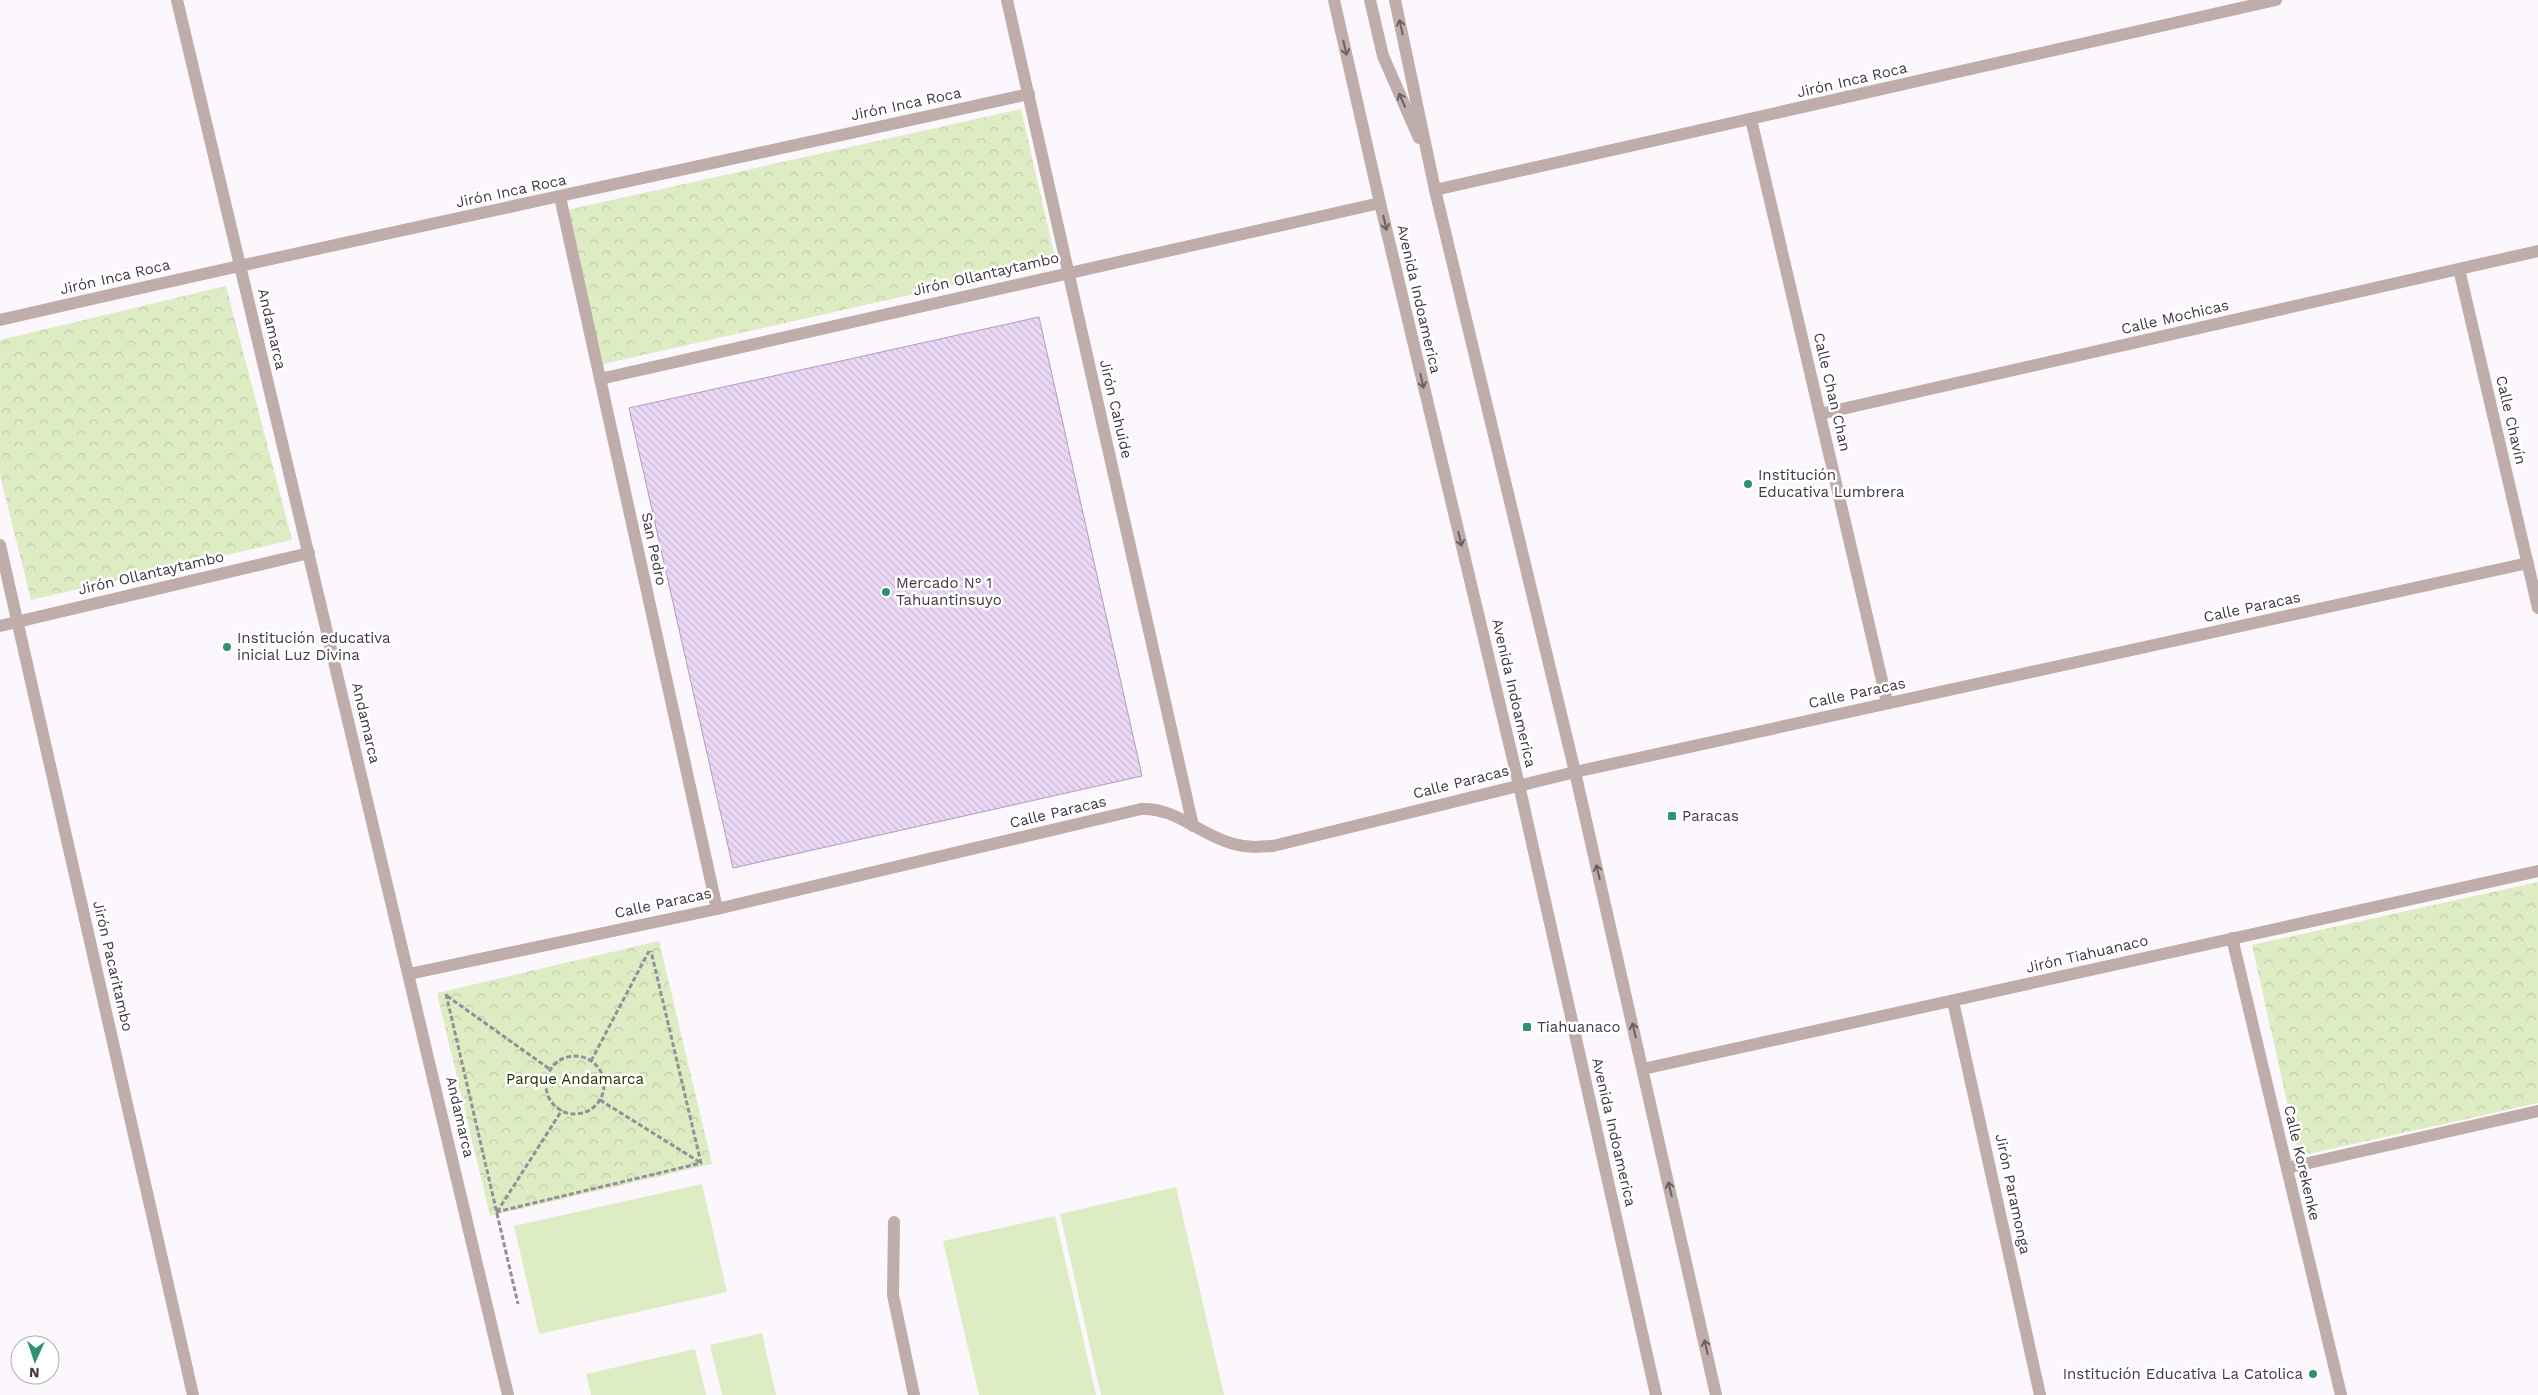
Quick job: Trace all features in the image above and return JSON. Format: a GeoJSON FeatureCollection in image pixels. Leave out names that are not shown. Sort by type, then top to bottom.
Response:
{"type":"FeatureCollection","features":[{"type":"Feature","properties":{"kind":"street","name":"Andamarca"},"geometry":{"type":"LineString","coordinates":[[177,0],[508,1395]]}},
{"type":"Feature","properties":{"kind":"street","name":"Jirón Cahuide"},"geometry":{"type":"LineString","coordinates":[[1007,0],[1193,826]]}},
{"type":"Feature","properties":{"kind":"street","name":"Avenida Indoamerica"},"geometry":{"type":"LineString","coordinates":[[1334,0],[1380,203],[1519,785],[1656,1395]]}},
{"type":"Feature","properties":{"kind":"street"},"geometry":{"type":"LineString","coordinates":[[1370,0],[1383,56],[1429,161]]}},
{"type":"Feature","properties":{"kind":"street"},"geometry":{"type":"LineString","coordinates":[[1395,0],[1435,190],[1575,772],[1716,1395]]}},
{"type":"Feature","properties":{"kind":"street","name":"Jirón Inca Roca"},"geometry":{"type":"LineString","coordinates":[[1435,190],[2276,0]]}},
{"type":"Feature","properties":{"kind":"street","name":"Jirón Inca Roca"},"geometry":{"type":"LineString","coordinates":[[0,320],[240,265],[560,198],[1029,94]]}},
{"type":"Feature","properties":{"kind":"street","name":"Calle Chan Chan"},"geometry":{"type":"LineString","coordinates":[[1751,119],[1887,702]]}},
{"type":"Feature","properties":{"kind":"street","name":"San Pedro"},"geometry":{"type":"LineString","coordinates":[[560,198],[717,908]]}},
{"type":"Feature","properties":{"kind":"street","name":"Jirón Ollantaytambo"},"geometry":{"type":"LineString","coordinates":[[600,379],[1380,203]]}},
{"type":"Feature","properties":{"kind":"street","name":"Calle Mochicas"},"geometry":{"type":"LineString","coordinates":[[1820,414],[2538,251]]}},
{"type":"Feature","properties":{"kind":"street","name":"Calle Chavín"},"geometry":{"type":"LineString","coordinates":[[2459,269],[2538,608]]}},
{"type":"Feature","properties":{"kind":"street","name":"Jirón Pacaritambo"},"geometry":{"type":"LineString","coordinates":[[0,545],[19,621],[193,1395]]}},
{"type":"Feature","properties":{"kind":"street","name":"Jirón Ollantaytambo"},"geometry":{"type":"LineString","coordinates":[[0,626],[309,553]]}},
{"type":"Feature","properties":{"kind":"street","name":"Calle Paracas"},"geometry":{"type":"LineString","coordinates":[[409,974],[717,908],[1141,809],[1164,810],[1232,844],[1253,848],[1273,846],[1575,772],[1887,702],[2528,563]]}},
{"type":"Feature","properties":{"kind":"street","name":"Jirón Tiahuanaco"},"geometry":{"type":"LineString","coordinates":[[1643,1069],[2538,870]]}},
{"type":"Feature","properties":{"kind":"street","name":"Calle Korekenke"},"geometry":{"type":"LineString","coordinates":[[2232,938],[2341,1395]]}},
{"type":"Feature","properties":{"kind":"street","name":"Jirón Paramonga"},"geometry":{"type":"LineString","coordinates":[[1953,1000],[2040,1395]]}},
{"type":"Feature","properties":{"kind":"street"},"geometry":{"type":"LineString","coordinates":[[2287,1168],[2538,1111]]}},
{"type":"Feature","properties":{"kind":"street"},"geometry":{"type":"LineString","coordinates":[[894,1222],[893,1295],[914,1395]]}},
{"type":"Feature","properties":{"kind":"path"},"geometry":{"type":"LineString","coordinates":[[591,1061],[650,948],[701,1163]]}},
{"type":"Feature","properties":{"kind":"path"},"geometry":{"type":"LineString","coordinates":[[440,968],[518,1308]]}},
{"type":"Feature","properties":{"kind":"path"},"geometry":{"type":"LineString","coordinates":[[447,996],[551,1070]]}},
{"type":"Feature","properties":{"kind":"path"},"geometry":{"type":"LineString","coordinates":[[577,1056],[591,1061],[601,1072],[604,1081],[600,1100],[584,1113],[575,1114],[562,1110],[552,1102],[548,1094],[548,1076],[551,1070],[558,1062],[567,1057],[577,1056]]}},
{"type":"Feature","properties":{"kind":"path"},"geometry":{"type":"LineString","coordinates":[[600,1100],[701,1163]]}},
{"type":"Feature","properties":{"kind":"path"},"geometry":{"type":"LineString","coordinates":[[496,1212],[562,1110]]}},
{"type":"Feature","properties":{"kind":"path"},"geometry":{"type":"LineString","coordinates":[[496,1212],[701,1163]]}},
{"type":"Feature","properties":{"kind":"green space"},"geometry":{"type":"Polygon","coordinates":[[[1021,109],[1056,262],[603,364],[567,210],[1021,109]]]}},
{"type":"Feature","properties":{"kind":"green space"},"geometry":{"type":"Polygon","coordinates":[[[226,286],[292,540],[31,600],[0,475],[0,340],[226,286]]]}},
{"type":"Feature","properties":{"kind":"green space"},"geometry":{"type":"Polygon","coordinates":[[[2538,882],[2538,1103],[2299,1156],[2252,945],[2538,882]]]}},
{"type":"Feature","properties":{"kind":"green space","name":"Parque Andamarca"},"geometry":{"type":"Polygon","coordinates":[[[659,941],[712,1164],[490,1216],[437,993],[659,941]]]}},
{"type":"Feature","properties":{"kind":"green space"},"geometry":{"type":"Polygon","coordinates":[[[702,1184],[727,1292],[539,1334],[514,1226],[702,1184]]]}},
{"type":"Feature","properties":{"kind":"green space"},"geometry":{"type":"Polygon","coordinates":[[[1176,1187],[1224,1395],[1101,1395],[1060,1214],[1176,1187]]]}},
{"type":"Feature","properties":{"kind":"green space"},"geometry":{"type":"Polygon","coordinates":[[[1055,1216],[1096,1395],[979,1395],[943,1241],[1055,1216]]]}},
{"type":"Feature","properties":{"kind":"green space"},"geometry":{"type":"Polygon","coordinates":[[[762,1333],[776,1395],[722,1395],[710,1345],[762,1333]]]}},
{"type":"Feature","properties":{"kind":"green space"},"geometry":{"type":"Polygon","coordinates":[[[695,1349],[706,1395],[591,1395],[586,1374],[695,1349]]]}},
{"type":"Feature","properties":{"kind":"building","name":"Mercado N° 1 Tahuantinsuyo"},"geometry":{"type":"Polygon","coordinates":[[[1039,317],[1142,776],[733,868],[629,408],[1039,317]]]}},
{"type":"Feature","properties":{"kind":"place","name":"Institución Educativa Lumbrera"},"geometry":{"type":"Point","coordinates":[1748,484]}},
{"type":"Feature","properties":{"kind":"place","name":"Mercado N° 1 Tahuantinsuyo"},"geometry":{"type":"Point","coordinates":[886,592]}},
{"type":"Feature","properties":{"kind":"place","name":"Institución educativa inicial Luz Divina"},"geometry":{"type":"Point","coordinates":[227,647]}},
{"type":"Feature","properties":{"kind":"place","name":"Paracas"},"geometry":{"type":"Point","coordinates":[1672,816]}},
{"type":"Feature","properties":{"kind":"place","name":"Tiahuanaco"},"geometry":{"type":"Point","coordinates":[1527,1027]}},
{"type":"Feature","properties":{"kind":"place","name":"Institución Educativa La Catolica"},"geometry":{"type":"Point","coordinates":[2313,1374]}}]}
